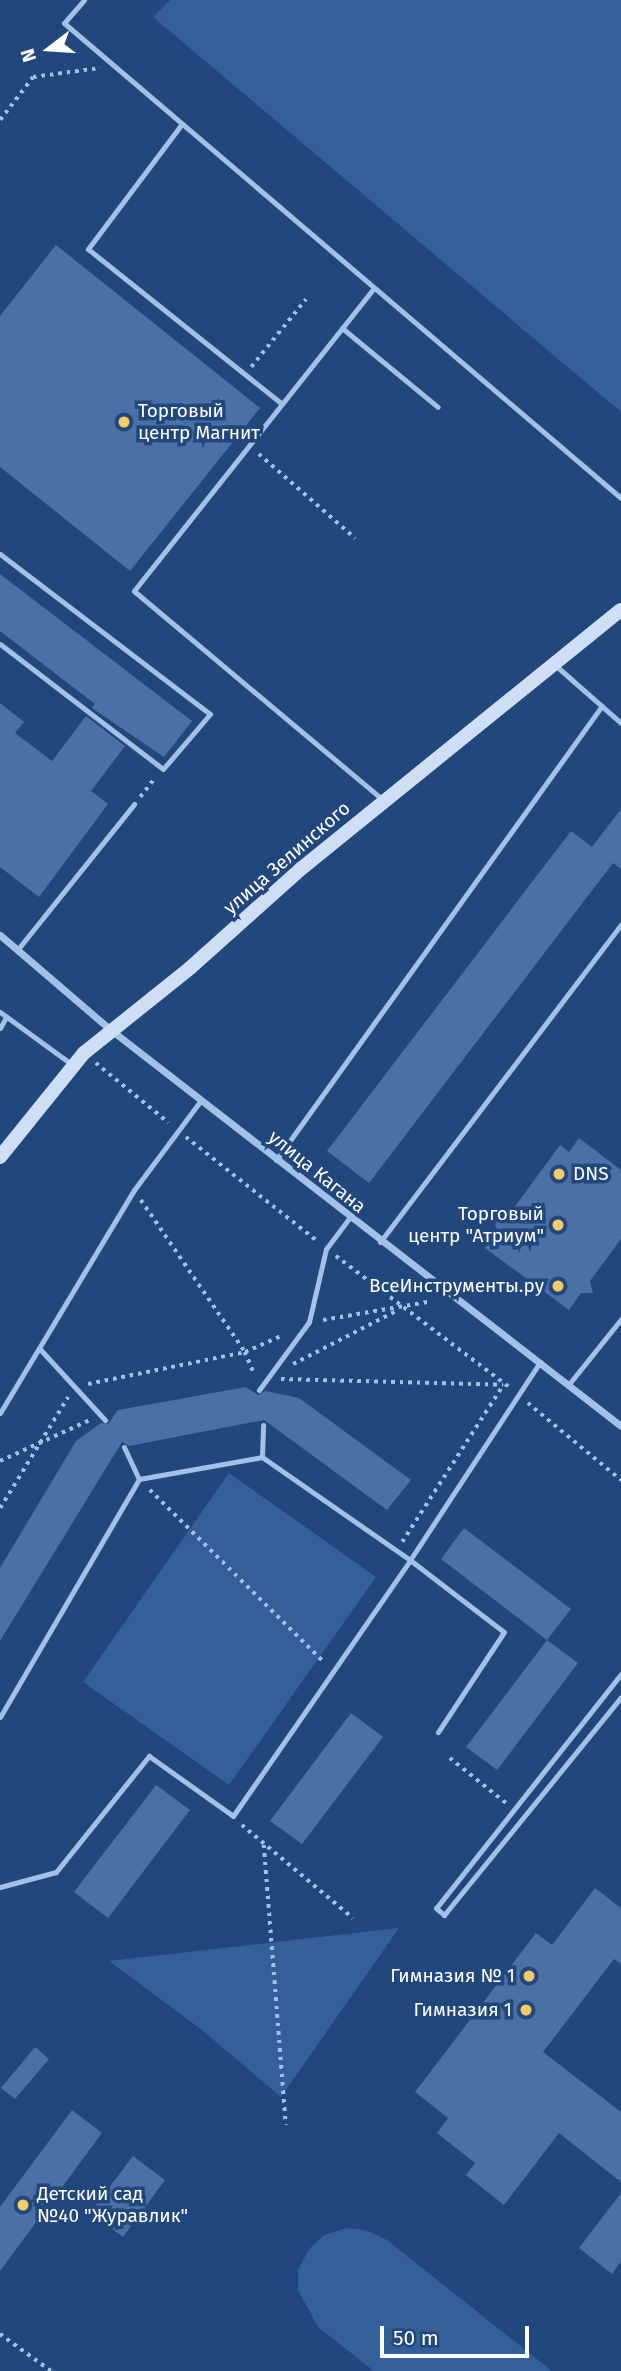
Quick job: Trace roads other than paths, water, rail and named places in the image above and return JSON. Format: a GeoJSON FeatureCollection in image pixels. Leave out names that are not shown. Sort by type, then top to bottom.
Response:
{"type":"FeatureCollection","features":[{"type":"Feature","properties":{"kind":"street","name":"улица Зелинского"},"geometry":{"type":"LineString","coordinates":[[0,1157],[84,1053],[383,800],[621,610]]}},
{"type":"Feature","properties":{"kind":"street","name":"улица Кагана"},"geometry":{"type":"LineString","coordinates":[[0,935],[111,1030],[349,1218],[621,1426]]}},
{"type":"Feature","properties":{"kind":"lane"},"geometry":{"type":"LineString","coordinates":[[84,0],[64,23],[621,498]]}},
{"type":"Feature","properties":{"kind":"lane"},"geometry":{"type":"LineString","coordinates":[[181,125],[88,249],[282,404]]}},
{"type":"Feature","properties":{"kind":"lane"},"geometry":{"type":"LineString","coordinates":[[374,288],[134,591],[383,800]]}},
{"type":"Feature","properties":{"kind":"lane"},"geometry":{"type":"LineString","coordinates":[[342,328],[438,407]]}},
{"type":"Feature","properties":{"kind":"lane"},"geometry":{"type":"LineString","coordinates":[[0,554],[210,714],[163,769],[0,644]]}},
{"type":"Feature","properties":{"kind":"lane"},"geometry":{"type":"LineString","coordinates":[[554,664],[621,723]]}},
{"type":"Feature","properties":{"kind":"lane"},"geometry":{"type":"LineString","coordinates":[[276,1160],[601,708]]}},
{"type":"Feature","properties":{"kind":"lane"},"geometry":{"type":"LineString","coordinates":[[18,949],[134,804]]}},
{"type":"Feature","properties":{"kind":"lane"},"geometry":{"type":"LineString","coordinates":[[380,1242],[621,924]]}},
{"type":"Feature","properties":{"kind":"lane"},"geometry":{"type":"LineString","coordinates":[[0,1012],[74,1067]]}},
{"type":"Feature","properties":{"kind":"lane"},"geometry":{"type":"LineString","coordinates":[[0,1028],[6,1017]]}},
{"type":"Feature","properties":{"kind":"lane"},"geometry":{"type":"LineString","coordinates":[[0,1413],[134,1190],[201,1100]]}},
{"type":"Feature","properties":{"kind":"lane"},"geometry":{"type":"LineString","coordinates":[[260,1390],[309,1322],[326,1249],[349,1218]]}},
{"type":"Feature","properties":{"kind":"lane"},"geometry":{"type":"LineString","coordinates":[[569,1384],[621,1319]]}},
{"type":"Feature","properties":{"kind":"lane"},"geometry":{"type":"LineString","coordinates":[[39,1348],[103,1417]]}},
{"type":"Feature","properties":{"kind":"lane"},"geometry":{"type":"LineString","coordinates":[[0,1887],[56,1872],[149,1756],[233,1816],[410,1560],[540,1362]]}},
{"type":"Feature","properties":{"kind":"lane"},"geometry":{"type":"LineString","coordinates":[[262,1457],[263,1424]]}},
{"type":"Feature","properties":{"kind":"lane"},"geometry":{"type":"LineString","coordinates":[[124,1447],[139,1479]]}},
{"type":"Feature","properties":{"kind":"lane"},"geometry":{"type":"LineString","coordinates":[[0,1717],[139,1479],[262,1457],[410,1560],[503,1632],[438,1732]]}},
{"type":"Feature","properties":{"kind":"lane"},"geometry":{"type":"LineString","coordinates":[[621,1674],[436,1908],[444,1915],[621,1698]]}},
{"type":"Feature","properties":{"kind":"place","name":"Торговый центр Магнит"},"geometry":{"type":"Point","coordinates":[124,422]}},
{"type":"Feature","properties":{"kind":"place","name":"DNS"},"geometry":{"type":"Point","coordinates":[559,1174]}},
{"type":"Feature","properties":{"kind":"place","name":"Торговый центр \"Атриум\""},"geometry":{"type":"Point","coordinates":[558,1225]}},
{"type":"Feature","properties":{"kind":"place","name":"ВсеИнструменты.ру"},"geometry":{"type":"Point","coordinates":[558,1286]}},
{"type":"Feature","properties":{"kind":"place","name":"Гимназия № 1"},"geometry":{"type":"Point","coordinates":[529,1976]}},
{"type":"Feature","properties":{"kind":"place","name":"Гимназия 1"},"geometry":{"type":"Point","coordinates":[526,2010]}},
{"type":"Feature","properties":{"kind":"place","name":"Детский сад №40 \"Журавлик\""},"geometry":{"type":"Point","coordinates":[23,2205]}}]}
